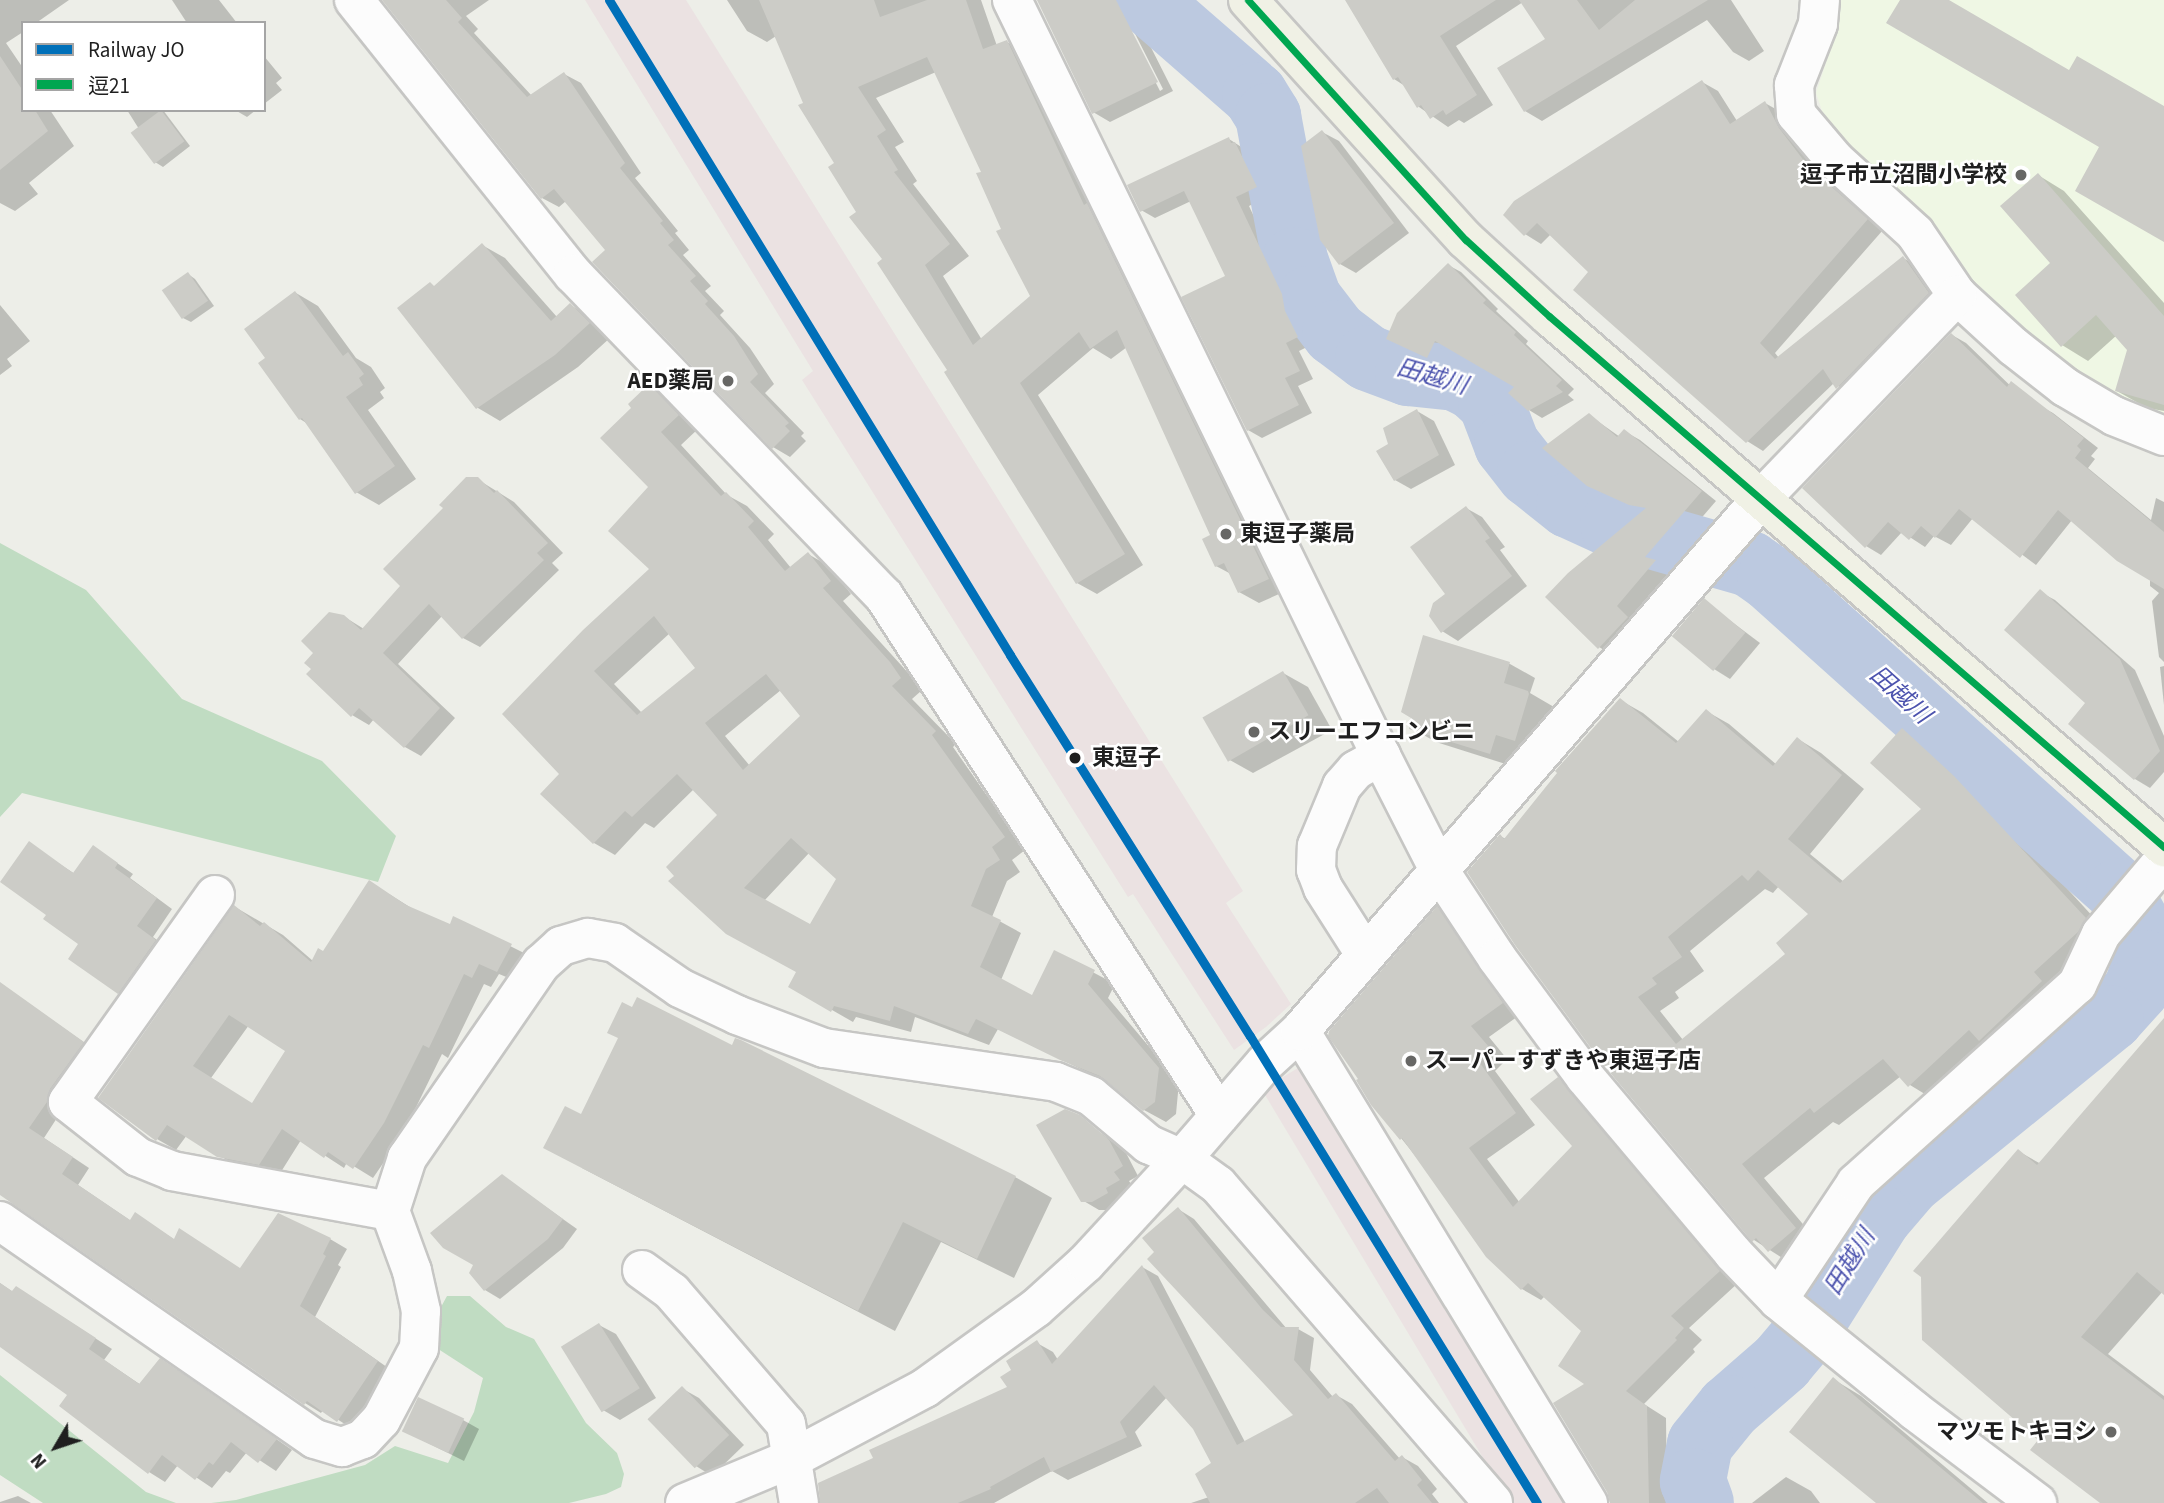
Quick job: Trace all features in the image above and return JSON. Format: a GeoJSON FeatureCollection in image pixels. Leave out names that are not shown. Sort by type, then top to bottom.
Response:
{"type":"FeatureCollection","features":[{"type":"Feature","properties":{"kind":"main road"},"geometry":{"type":"LineString","coordinates":[[1248,0],[1466,240],[2164,847]]}},
{"type":"Feature","properties":{"kind":"street"},"geometry":{"type":"LineString","coordinates":[[354,0],[573,274],[884,596],[1219,1115]]}},
{"type":"Feature","properties":{"kind":"street"},"geometry":{"type":"LineString","coordinates":[[1013,0],[1439,870],[1497,958],[1586,1077],[1733,1253],[1783,1305],[2037,1503]]}},
{"type":"Feature","properties":{"kind":"street"},"geometry":{"type":"LineString","coordinates":[[1820,0],[1818,24],[1794,85],[1797,114],[1835,160],[1915,233],[1957,295],[2014,347],[2064,387],[2114,416],[2164,436]]}},
{"type":"Feature","properties":{"kind":"street"},"geometry":{"type":"LineString","coordinates":[[685,1503],[793,1458],[925,1388],[1017,1322],[1086,1263],[1182,1159],[1265,1062],[1300,1031],[1761,499],[1957,295]]}},
{"type":"Feature","properties":{"kind":"street"},"geometry":{"type":"LineString","coordinates":[[1365,954],[1323,888],[1316,870],[1317,846],[1342,786],[1356,770],[1381,755]]}},
{"type":"Feature","properties":{"kind":"street"},"geometry":{"type":"LineString","coordinates":[[1783,1305],[1856,1183],[2077,985],[2101,934],[2164,860]]}},
{"type":"Feature","properties":{"kind":"street"},"geometry":{"type":"LineString","coordinates":[[215,895],[68,1102],[138,1157],[172,1171],[390,1211]]}},
{"type":"Feature","properties":{"kind":"street"},"geometry":{"type":"LineString","coordinates":[[0,1221],[315,1439],[342,1447],[363,1439],[381,1420],[419,1348],[421,1311],[412,1271],[390,1211],[407,1158],[541,964],[561,946],[588,938],[615,943],[680,988],[737,1015],[824,1048],[1056,1082],[1091,1096],[1148,1144],[1182,1159],[1218,1185],[1493,1503]]}},
{"type":"Feature","properties":{"kind":"street"},"geometry":{"type":"LineString","coordinates":[[1300,1031],[1588,1503]]}},
{"type":"Feature","properties":{"kind":"street"},"geometry":{"type":"LineString","coordinates":[[642,1270],[672,1292],[786,1424],[799,1503]]}},
{"type":"Feature","properties":{"kind":"shaded area"},"geometry":{"type":"Polygon","coordinates":[[[585,0],[686,0],[1243,891],[1226,903],[1291,1004],[1266,1027],[1234,1050],[1133,894],[1128,897],[802,380],[813,371],[585,0]]]}},
{"type":"Feature","properties":{"kind":"shaded area","name":"逗子市立沼間小学校"},"geometry":{"type":"Polygon","coordinates":[[[1833,0],[2164,0],[2164,424],[2121,408],[1968,290],[1932,227],[1826,123],[1816,93],[1839,23],[1833,0]]]}},
{"type":"Feature","properties":{"kind":"shaded area"},"geometry":{"type":"Polygon","coordinates":[[[1303,1065],[1566,1503],[1510,1503],[1262,1090],[1303,1065]]]}},
{"type":"Feature","properties":{"kind":"green space"},"geometry":{"type":"Polygon","coordinates":[[[0,543],[86,590],[182,699],[322,761],[396,836],[378,882],[22,793],[0,817],[0,543]]]}},
{"type":"Feature","properties":{"kind":"green space"},"geometry":{"type":"Polygon","coordinates":[[[447,1296],[470,1296],[506,1327],[534,1339],[586,1423],[617,1453],[624,1474],[621,1487],[606,1494],[569,1503],[211,1503],[236,1500],[365,1465],[395,1446],[448,1463],[474,1412],[483,1378],[432,1345],[435,1318],[447,1296]]]}},
{"type":"Feature","properties":{"kind":"green space"},"geometry":{"type":"Polygon","coordinates":[[[0,1375],[146,1492],[176,1503],[43,1503],[0,1475],[0,1375]]]}},
{"type":"Feature","properties":{"kind":"building"},"geometry":{"type":"Polygon","coordinates":[[[382,0],[446,0],[462,18],[458,22],[527,97],[564,72],[625,163],[620,168],[663,221],[660,223],[674,240],[668,245],[696,276],[690,281],[708,301],[705,304],[734,336],[758,374],[750,382],[789,423],[785,426],[790,431],[772,449],[592,262],[605,250],[554,189],[541,199],[382,0]]]}},
{"type":"Feature","properties":{"kind":"building"},"geometry":{"type":"Polygon","coordinates":[[[759,0],[874,0],[880,17],[927,0],[966,0],[983,49],[1007,40],[1084,205],[1087,203],[1269,579],[1238,593],[1224,563],[1215,567],[1202,539],[1210,535],[1117,330],[1090,349],[1079,332],[1020,383],[1125,554],[1076,584],[944,372],[947,370],[877,263],[882,259],[849,217],[856,212],[828,167],[834,163],[798,105],[803,103],[759,0]],[[927,57],[858,87],[886,130],[877,136],[898,170],[894,172],[950,244],[925,265],[973,345],[1030,296],[996,231],[1001,229],[976,173],[981,172],[927,57]]]}},
{"type":"Feature","properties":{"kind":"building"},"geometry":{"type":"Polygon","coordinates":[[[1037,0],[1116,0],[1158,82],[1092,114],[1037,0]]]}},
{"type":"Feature","properties":{"kind":"building"},"geometry":{"type":"Polygon","coordinates":[[[1345,0],[1496,0],[1440,36],[1477,95],[1446,115],[1443,110],[1430,119],[1421,105],[1417,108],[1398,77],[1393,80],[1345,0]]]}},
{"type":"Feature","properties":{"kind":"building"},"geometry":{"type":"Polygon","coordinates":[[[1519,0],[1577,0],[1599,30],[1635,0],[1708,0],[1524,112],[1497,68],[1545,39],[1519,0]]]}},
{"type":"Feature","properties":{"kind":"building"},"geometry":{"type":"Polygon","coordinates":[[[1900,0],[1949,0],[2069,70],[2077,56],[2164,106],[2164,242],[2075,191],[2099,147],[1886,23],[1900,0]]]}},
{"type":"Feature","properties":{"kind":"building"},"geometry":{"type":"Polygon","coordinates":[[[0,56],[21,88],[21,112],[36,112],[48,131],[0,170],[0,56]]]}},
{"type":"Feature","properties":{"kind":"building"},"geometry":{"type":"Polygon","coordinates":[[[1702,80],[1730,124],[1765,101],[1779,128],[1808,166],[1868,219],[1760,343],[1775,359],[1903,256],[1929,293],[1836,389],[1823,369],[1746,443],[1573,290],[1588,272],[1537,223],[1524,236],[1503,215],[1514,201],[1702,80]]]}},
{"type":"Feature","properties":{"kind":"building"},"geometry":{"type":"Polygon","coordinates":[[[158,112],[163,112],[184,141],[154,164],[131,133],[158,112]]]}},
{"type":"Feature","properties":{"kind":"building"},"geometry":{"type":"Polygon","coordinates":[[[1322,130],[1394,223],[1339,265],[1320,240],[1301,146],[1322,130]]]}},
{"type":"Feature","properties":{"kind":"building"},"geometry":{"type":"Polygon","coordinates":[[[1229,137],[1231,143],[1235,142],[1257,187],[1236,197],[1282,294],[1285,311],[1298,337],[1286,343],[1300,371],[1285,378],[1299,405],[1247,431],[1181,297],[1225,276],[1184,191],[1140,212],[1127,185],[1229,137]]]}},
{"type":"Feature","properties":{"kind":"building"},"geometry":{"type":"Polygon","coordinates":[[[2038,173],[2164,316],[2164,405],[2115,391],[2127,350],[2096,315],[2061,347],[2015,295],[2050,263],[2000,206],[2038,173]]]}},
{"type":"Feature","properties":{"kind":"building"},"geometry":{"type":"Polygon","coordinates":[[[482,243],[551,321],[570,303],[590,323],[555,355],[476,409],[397,308],[430,282],[434,286],[482,243]]]}},
{"type":"Feature","properties":{"kind":"building"},"geometry":{"type":"Polygon","coordinates":[[[1448,263],[1486,300],[1483,303],[1516,332],[1514,335],[1562,380],[1556,386],[1563,392],[1528,411],[1508,393],[1514,387],[1435,341],[1427,358],[1386,339],[1397,313],[1448,263]]]}},
{"type":"Feature","properties":{"kind":"building"},"geometry":{"type":"Polygon","coordinates":[[[188,272],[208,301],[182,319],[162,290],[188,272]]]}},
{"type":"Feature","properties":{"kind":"building"},"geometry":{"type":"Polygon","coordinates":[[[295,291],[343,356],[348,352],[364,374],[359,378],[363,385],[346,397],[395,466],[355,494],[302,418],[299,420],[258,363],[265,358],[244,329],[295,291]]]}},
{"type":"Feature","properties":{"kind":"building"},"geometry":{"type":"Polygon","coordinates":[[[1951,333],[2007,387],[2011,381],[2084,438],[2077,446],[2081,450],[2075,458],[2164,532],[2164,589],[2117,561],[2058,510],[2020,558],[1959,509],[1935,538],[1921,526],[1909,540],[1888,522],[1865,548],[1802,488],[1951,333]]]}},
{"type":"Feature","properties":{"kind":"building"},"geometry":{"type":"Polygon","coordinates":[[[649,384],[679,415],[661,432],[721,496],[726,492],[754,521],[748,527],[785,571],[808,552],[831,581],[823,588],[890,662],[901,678],[892,686],[936,731],[932,735],[1005,837],[992,847],[1000,860],[986,869],[971,906],[1001,920],[980,967],[1032,995],[1054,950],[1095,970],[1088,984],[1159,1068],[1155,1102],[1143,1111],[1100,1076],[1060,1060],[976,1019],[968,1034],[894,1006],[890,1021],[834,1006],[831,1012],[788,987],[796,972],[726,934],[668,881],[674,876],[666,867],[717,815],[677,774],[632,817],[625,811],[593,844],[540,794],[559,774],[502,714],[583,630],[649,569],[608,531],[648,487],[600,438],[631,408],[628,404],[649,384]],[[654,616],[594,671],[637,715],[695,668],[654,616]],[[766,674],[705,723],[743,770],[800,716],[766,674]],[[791,838],[744,888],[810,924],[836,879],[791,838]]]}},
{"type":"Feature","properties":{"kind":"building"},"geometry":{"type":"Polygon","coordinates":[[[1417,409],[1439,455],[1394,481],[1376,451],[1388,444],[1383,428],[1417,409]]]}},
{"type":"Feature","properties":{"kind":"building"},"geometry":{"type":"Polygon","coordinates":[[[1589,413],[1617,437],[1624,429],[1702,491],[1645,557],[1656,560],[1617,606],[1628,617],[1598,649],[1545,597],[1568,573],[1646,508],[1629,505],[1587,486],[1542,448],[1589,413]]]}},
{"type":"Feature","properties":{"kind":"building"},"geometry":{"type":"Polygon","coordinates":[[[466,477],[478,477],[494,493],[497,490],[548,543],[537,553],[544,560],[462,639],[429,604],[383,653],[440,708],[404,748],[359,708],[351,717],[306,674],[311,669],[304,663],[313,653],[301,641],[329,612],[344,615],[361,630],[400,586],[383,569],[443,508],[439,505],[466,477]]]}},
{"type":"Feature","properties":{"kind":"building"},"geometry":{"type":"Polygon","coordinates":[[[1466,506],[1490,538],[1485,541],[1512,576],[1441,633],[1429,616],[1433,603],[1445,594],[1410,547],[1466,506]]]}},
{"type":"Feature","properties":{"kind":"building"},"geometry":{"type":"Polygon","coordinates":[[[2040,589],[2120,659],[2160,751],[2134,780],[2068,724],[2085,703],[2004,630],[2040,589]]]}},
{"type":"Feature","properties":{"kind":"building"},"geometry":{"type":"Polygon","coordinates":[[[1704,598],[1745,633],[1713,671],[1672,636],[1704,598]]]}},
{"type":"Feature","properties":{"kind":"building"},"geometry":{"type":"Polygon","coordinates":[[[1423,635],[1510,662],[1504,683],[1528,691],[1529,694],[1515,741],[1496,735],[1490,754],[1409,729],[1411,718],[1401,712],[1423,635]]]}},
{"type":"Feature","properties":{"kind":"building"},"geometry":{"type":"Polygon","coordinates":[[[1283,671],[1308,715],[1228,762],[1202,718],[1283,671]]]}},
{"type":"Feature","properties":{"kind":"building"},"geometry":{"type":"Polygon","coordinates":[[[1620,698],[1676,743],[1706,709],[1773,766],[1797,737],[1842,775],[1788,839],[1840,883],[1921,809],[1870,763],[1902,728],[1954,776],[2086,918],[2078,932],[2034,972],[2042,981],[1979,1041],[1969,1030],[1908,1087],[1883,1059],[1814,1113],[1810,1108],[1742,1164],[1796,1228],[1768,1252],[1756,1238],[1752,1242],[1602,1063],[1515,945],[1467,872],[1500,834],[1504,839],[1557,773],[1555,771],[1620,698]],[[1758,870],[1748,881],[1742,875],[1668,937],[1682,957],[1652,978],[1657,984],[1638,997],[1676,1044],[1785,954],[1776,943],[1808,914],[1758,870]]]}},
{"type":"Feature","properties":{"kind":"building"},"geometry":{"type":"Polygon","coordinates":[[[29,841],[73,873],[93,845],[118,863],[115,868],[157,898],[137,926],[156,940],[118,994],[68,959],[78,944],[43,919],[46,915],[0,882],[29,841]]]}},
{"type":"Feature","properties":{"kind":"building"},"geometry":{"type":"Polygon","coordinates":[[[369,880],[406,905],[450,924],[453,916],[512,944],[497,972],[479,964],[472,978],[464,974],[429,1048],[423,1045],[384,1123],[353,1169],[328,1152],[324,1158],[282,1129],[259,1165],[217,1157],[167,1125],[156,1141],[98,1098],[234,905],[260,926],[264,922],[311,962],[318,948],[323,951],[369,880]],[[229,1015],[193,1066],[252,1103],[285,1051],[229,1015]]]}},
{"type":"Feature","properties":{"kind":"building"},"geometry":{"type":"Polygon","coordinates":[[[1437,906],[1503,1003],[1471,1026],[1489,1047],[1477,1059],[1516,1113],[1469,1148],[1513,1207],[1572,1146],[1530,1099],[1558,1077],[1720,1271],[1671,1316],[1684,1328],[1675,1338],[1677,1340],[1626,1391],[1647,1406],[1649,1503],[1610,1503],[1607,1492],[1553,1403],[1584,1384],[1558,1366],[1581,1331],[1528,1283],[1521,1290],[1486,1257],[1402,1138],[1400,1140],[1371,1105],[1356,1080],[1358,1079],[1328,1036],[1329,1031],[1437,906]]]}},
{"type":"Feature","properties":{"kind":"building"},"geometry":{"type":"Polygon","coordinates":[[[0,982],[84,1042],[50,1089],[47,1102],[29,1128],[73,1157],[62,1174],[130,1220],[135,1212],[174,1239],[179,1228],[240,1268],[278,1213],[331,1238],[323,1254],[326,1256],[300,1306],[378,1361],[337,1422],[307,1401],[304,1405],[0,1195],[0,982]]]}},
{"type":"Feature","properties":{"kind":"building"},"geometry":{"type":"Polygon","coordinates":[[[637,997],[732,1045],[735,1038],[741,1040],[1016,1176],[977,1259],[903,1222],[858,1311],[543,1148],[565,1106],[581,1114],[618,1038],[607,1033],[622,1002],[632,1007],[637,997]]]}},
{"type":"Feature","properties":{"kind":"building"},"geometry":{"type":"Polygon","coordinates":[[[2164,1018],[2164,1295],[2137,1272],[2081,1337],[2164,1400],[2164,1503],[2100,1503],[2030,1450],[2038,1440],[1922,1340],[1921,1277],[1913,1271],[2018,1149],[2037,1165],[2164,1018]]]}},
{"type":"Feature","properties":{"kind":"building"},"geometry":{"type":"Polygon","coordinates":[[[1065,1109],[1080,1115],[1109,1140],[1123,1166],[1114,1172],[1120,1180],[1106,1188],[1108,1193],[1092,1202],[1081,1202],[1036,1125],[1065,1109]]]}},
{"type":"Feature","properties":{"kind":"building"},"geometry":{"type":"Polygon","coordinates":[[[502,1174],[563,1219],[548,1239],[484,1291],[469,1273],[473,1265],[443,1248],[430,1233],[502,1174]]]}},
{"type":"Feature","properties":{"kind":"building"},"geometry":{"type":"Polygon","coordinates":[[[1178,1207],[1263,1310],[1281,1327],[1299,1327],[1294,1360],[1328,1399],[1336,1393],[1395,1461],[1402,1455],[1422,1480],[1417,1485],[1432,1503],[1389,1503],[1377,1488],[1355,1503],[1210,1503],[1195,1474],[1211,1463],[1193,1429],[1154,1385],[1120,1422],[1127,1437],[1051,1472],[1044,1457],[990,1487],[991,1489],[958,1503],[820,1503],[818,1483],[873,1458],[869,1450],[1007,1387],[1000,1377],[1011,1370],[1006,1361],[1037,1340],[1052,1364],[1142,1265],[1237,1445],[1293,1415],[1147,1259],[1154,1252],[1142,1238],[1178,1207]]]}},
{"type":"Feature","properties":{"kind":"building"},"geometry":{"type":"Polygon","coordinates":[[[0,1283],[12,1291],[16,1286],[96,1338],[89,1349],[139,1384],[160,1358],[277,1439],[258,1463],[231,1442],[213,1465],[209,1462],[195,1480],[162,1455],[148,1474],[59,1406],[67,1395],[0,1347],[0,1283]]]}},
{"type":"Feature","properties":{"kind":"building"},"geometry":{"type":"Polygon","coordinates":[[[599,1323],[640,1388],[602,1412],[561,1347],[599,1323]]]}},
{"type":"Feature","properties":{"kind":"building"},"geometry":{"type":"Polygon","coordinates":[[[1833,1377],[1983,1503],[1876,1503],[1789,1432],[1833,1377]]]}},
{"type":"Feature","properties":{"kind":"building"},"geometry":{"type":"Polygon","coordinates":[[[682,1386],[729,1435],[695,1468],[647,1419],[682,1386]]]}},
{"type":"Feature","properties":{"kind":"building"},"geometry":{"type":"Polygon","coordinates":[[[418,1397],[464,1419],[448,1453],[402,1431],[418,1397]]]}},
{"type":"Feature","properties":{"kind":"waterway","name":"田越川"},"geometry":{"type":"LineString","coordinates":[[1146,0],[1255,95],[1268,116],[1295,260],[1309,299],[1335,333],[1368,358],[1408,373],[1456,378],[1474,387],[1491,403],[1507,445],[1530,474],[1569,505],[1613,525],[1750,564],[1770,578],[2119,891],[2142,932],[2145,963],[2136,990],[2111,1018],[1909,1182],[1879,1217],[1806,1333],[1782,1362],[1729,1408],[1700,1444],[1693,1481],[1701,1503]]}},
{"type":"Feature","properties":{"kind":"rail line","name":"JO"},"geometry":{"type":"LineString","coordinates":[[609,0],[1010,655],[1250,1036],[1537,1503]]}},
{"type":"Feature","properties":{"kind":"transit line","name":"逗21"},"geometry":{"type":"LineString","coordinates":[[1248,0],[1466,240],[1549,316],[2164,847]]}},
{"type":"Feature","properties":{"kind":"place","name":"逗子市立沼間小学校"},"geometry":{"type":"Point","coordinates":[2021,175]}},
{"type":"Feature","properties":{"kind":"place","name":"AED薬局"},"geometry":{"type":"Point","coordinates":[728,381]}},
{"type":"Feature","properties":{"kind":"place","name":"東逗子薬局"},"geometry":{"type":"Point","coordinates":[1226,534]}},
{"type":"Feature","properties":{"kind":"place","name":"スリーエフコンビニ"},"geometry":{"type":"Point","coordinates":[1254,732]}},
{"type":"Feature","properties":{"kind":"place","name":"東逗子"},"geometry":{"type":"Point","coordinates":[1075,758]}},
{"type":"Feature","properties":{"kind":"place","name":"スーパーすずきや東逗子店"},"geometry":{"type":"Point","coordinates":[1411,1061]}},
{"type":"Feature","properties":{"kind":"place","name":"マツモトキヨシ"},"geometry":{"type":"Point","coordinates":[2111,1432]}}]}
